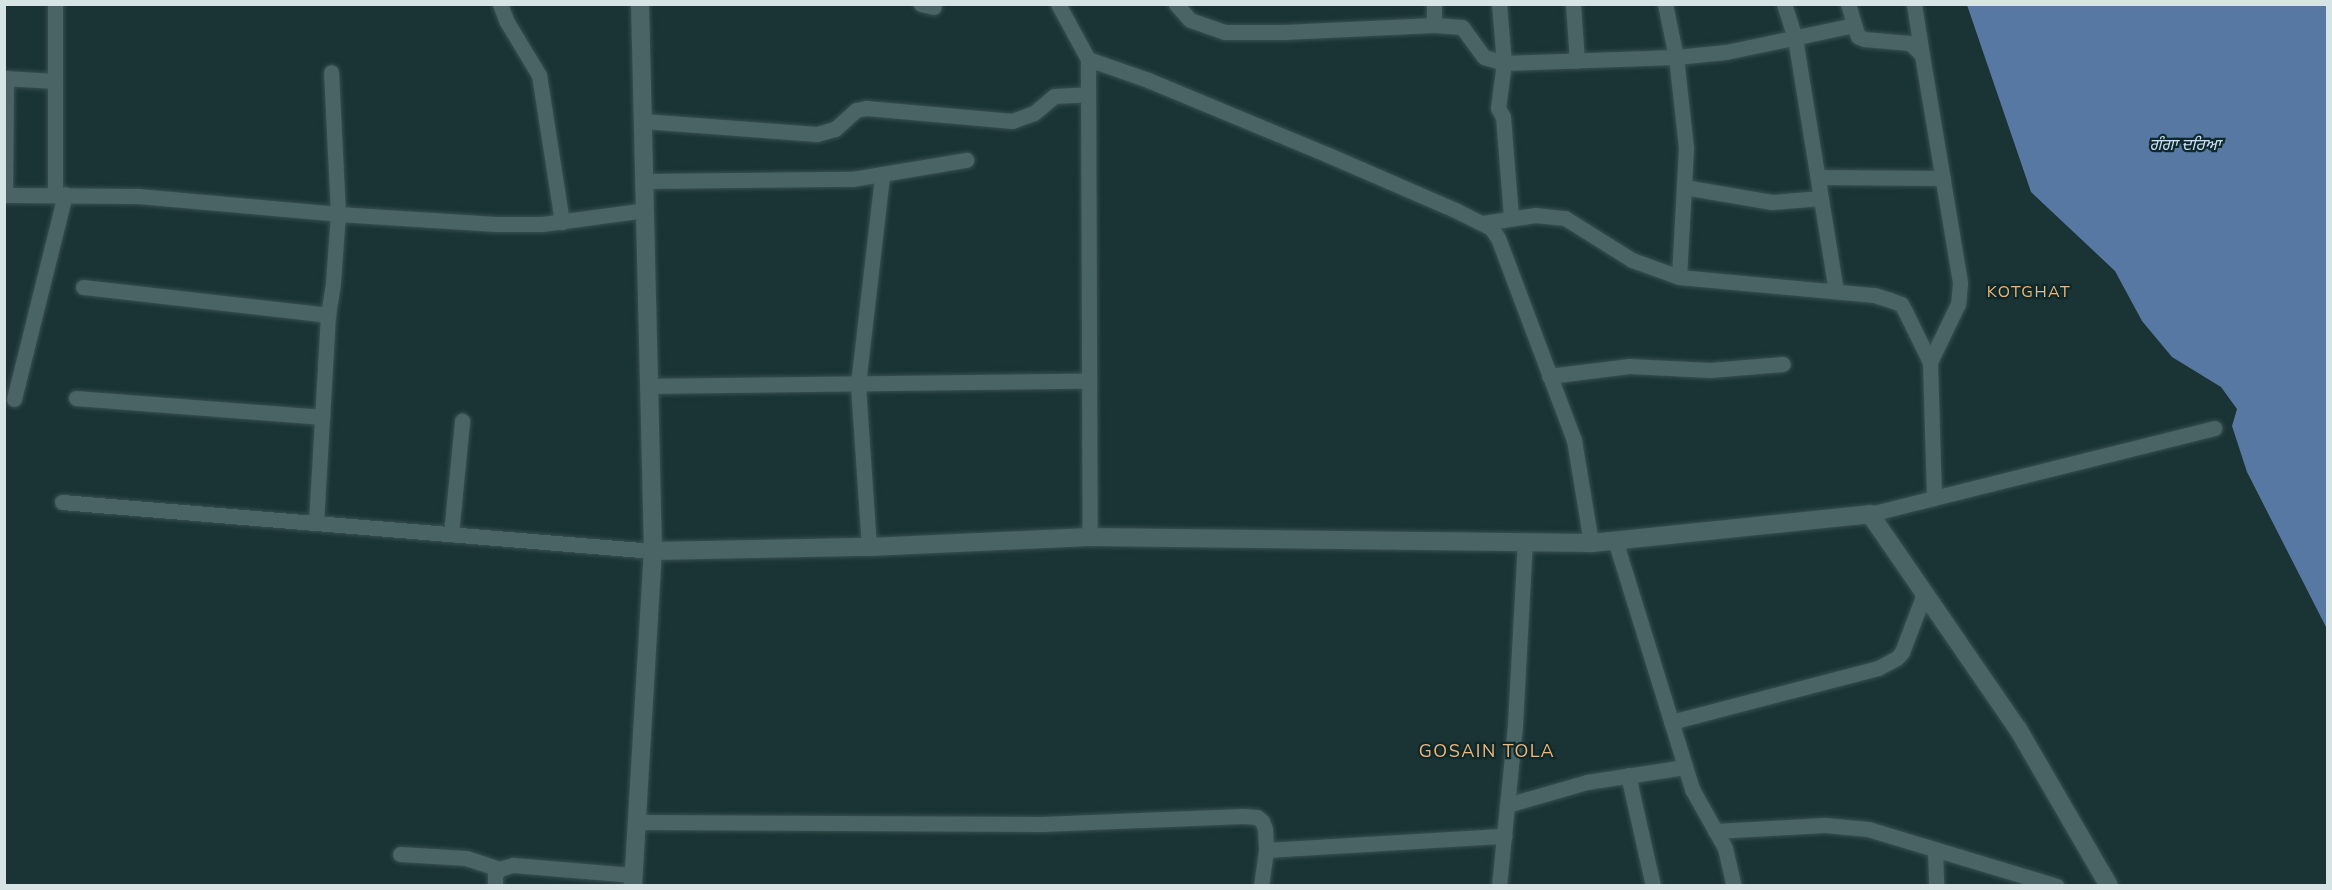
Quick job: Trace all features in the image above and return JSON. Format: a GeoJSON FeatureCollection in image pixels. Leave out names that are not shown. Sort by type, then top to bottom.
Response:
{"type":"FeatureCollection","features":[{"type":"Feature","properties":{"kind":"street"},"geometry":{"type":"LineString","coordinates":[[15,399],[60,194],[55,81],[55,4]]}},
{"type":"Feature","properties":{"kind":"street"},"geometry":{"type":"LineString","coordinates":[[500,4],[507,22],[539,75],[562,222]]}},
{"type":"Feature","properties":{"kind":"street"},"geometry":{"type":"LineString","coordinates":[[400,854],[466,858],[499,869],[513,865],[633,880],[653,551],[640,4]]}},
{"type":"Feature","properties":{"kind":"street"},"geometry":{"type":"LineString","coordinates":[[1058,4],[1088,59],[1090,537]]}},
{"type":"Feature","properties":{"kind":"street"},"geometry":{"type":"LineString","coordinates":[[1176,4],[1190,20],[1225,32],[1284,32],[1434,25],[1462,27],[1484,57],[1504,63],[1676,57],[1726,52],[1854,24]]}},
{"type":"Feature","properties":{"kind":"street"},"geometry":{"type":"LineString","coordinates":[[1434,4],[1434,25]]}},
{"type":"Feature","properties":{"kind":"street"},"geometry":{"type":"LineString","coordinates":[[1499,4],[1504,63],[1498,108],[1503,117],[1510,217]]}},
{"type":"Feature","properties":{"kind":"street"},"geometry":{"type":"LineString","coordinates":[[1573,4],[1576,61]]}},
{"type":"Feature","properties":{"kind":"street"},"geometry":{"type":"LineString","coordinates":[[1665,4],[1676,57],[1686,148],[1679,277]]}},
{"type":"Feature","properties":{"kind":"street"},"geometry":{"type":"LineString","coordinates":[[1784,4],[1795,38],[1836,291]]}},
{"type":"Feature","properties":{"kind":"street"},"geometry":{"type":"LineString","coordinates":[[1848,4],[1858,36],[1864,39],[1910,43],[1922,55]]}},
{"type":"Feature","properties":{"kind":"street"},"geometry":{"type":"LineString","coordinates":[[1914,4],[1960,283],[1958,304],[1930,362]]}},
{"type":"Feature","properties":{"kind":"street"},"geometry":{"type":"LineString","coordinates":[[1088,59],[1159,84],[1483,223],[1498,238],[1574,440],[1591,543]]}},
{"type":"Feature","properties":{"kind":"street"},"geometry":{"type":"LineString","coordinates":[[316,523],[328,315],[338,214],[331,72]]}},
{"type":"Feature","properties":{"kind":"street"},"geometry":{"type":"LineString","coordinates":[[55,81],[5,78],[5,195],[138,196],[338,214],[495,224],[562,222],[645,210]]}},
{"type":"Feature","properties":{"kind":"street"},"geometry":{"type":"LineString","coordinates":[[643,121],[817,134],[835,129],[856,110],[866,108],[1012,121],[1034,113],[1054,96],[1088,94]]}},
{"type":"Feature","properties":{"kind":"street"},"geometry":{"type":"LineString","coordinates":[[645,181],[819,182],[882,176],[966,160]]}},
{"type":"Feature","properties":{"kind":"street"},"geometry":{"type":"LineString","coordinates":[[868,547],[858,384],[882,176]]}},
{"type":"Feature","properties":{"kind":"street"},"geometry":{"type":"LineString","coordinates":[[1818,177],[1943,178]]}},
{"type":"Feature","properties":{"kind":"street"},"geometry":{"type":"LineString","coordinates":[[1684,187],[1772,202],[1821,198]]}},
{"type":"Feature","properties":{"kind":"street"},"geometry":{"type":"LineString","coordinates":[[1483,223],[1510,217],[1551,215],[1564,218],[1632,260],[1679,277],[1874,295],[1901,304],[1930,362],[1934,498]]}},
{"type":"Feature","properties":{"kind":"street"},"geometry":{"type":"LineString","coordinates":[[83,287],[328,315]]}},
{"type":"Feature","properties":{"kind":"street"},"geometry":{"type":"LineString","coordinates":[[1549,376],[1629,366],[1710,370],[1783,364]]}},
{"type":"Feature","properties":{"kind":"street"},"geometry":{"type":"LineString","coordinates":[[650,386],[1089,381]]}},
{"type":"Feature","properties":{"kind":"street"},"geometry":{"type":"LineString","coordinates":[[76,398],[322,417]]}},
{"type":"Feature","properties":{"kind":"street"},"geometry":{"type":"LineString","coordinates":[[451,534],[462,420]]}},
{"type":"Feature","properties":{"kind":"street"},"geometry":{"type":"LineString","coordinates":[[62,502],[653,551],[868,547],[1090,537],[1591,543],[1870,514],[2214,428]]}},
{"type":"Feature","properties":{"kind":"street"},"geometry":{"type":"LineString","coordinates":[[1870,514],[2018,729],[2109,885]]}},
{"type":"Feature","properties":{"kind":"street"},"geometry":{"type":"LineString","coordinates":[[1615,540],[1692,789],[1725,848],[1734,885]]}},
{"type":"Feature","properties":{"kind":"street"},"geometry":{"type":"LineString","coordinates":[[1499,885],[1508,805],[1525,542]]}},
{"type":"Feature","properties":{"kind":"street"},"geometry":{"type":"LineString","coordinates":[[1671,722],[1878,668],[1897,658],[1902,652],[1924,594]]}},
{"type":"Feature","properties":{"kind":"street"},"geometry":{"type":"LineString","coordinates":[[1508,805],[1587,782],[1685,767]]}},
{"type":"Feature","properties":{"kind":"street"},"geometry":{"type":"LineString","coordinates":[[1628,775],[1653,885]]}},
{"type":"Feature","properties":{"kind":"street"},"geometry":{"type":"LineString","coordinates":[[637,822],[1042,824],[1257,817],[1262,821],[1265,829],[1266,850],[1262,885]]}},
{"type":"Feature","properties":{"kind":"street"},"geometry":{"type":"LineString","coordinates":[[1715,831],[1825,825],[1868,829],[2057,885]]}},
{"type":"Feature","properties":{"kind":"street"},"geometry":{"type":"LineString","coordinates":[[1266,850],[1505,836]]}},
{"type":"Feature","properties":{"kind":"street"},"geometry":{"type":"LineString","coordinates":[[1935,850],[1936,885]]}},
{"type":"Feature","properties":{"kind":"street"},"geometry":{"type":"LineString","coordinates":[[495,885],[499,869]]}},
{"type":"Feature","properties":{"kind":"water","name":"ਗੰਗਾ ਦਰਿਆ"},"geometry":{"type":"Polygon","coordinates":[[[1967,5],[2327,5],[2327,629],[2247,472],[2232,426],[2237,409],[2221,387],[2172,357],[2142,321],[2115,271],[2031,192],[1967,5]]]}},
{"type":"Feature","properties":{"kind":"district","name":"KOTGHAT"},"geometry":{"type":"Point","coordinates":[2029,292]}},
{"type":"Feature","properties":{"kind":"district","name":"GOSAIN TOLA"},"geometry":{"type":"Point","coordinates":[1487,751]}}]}
